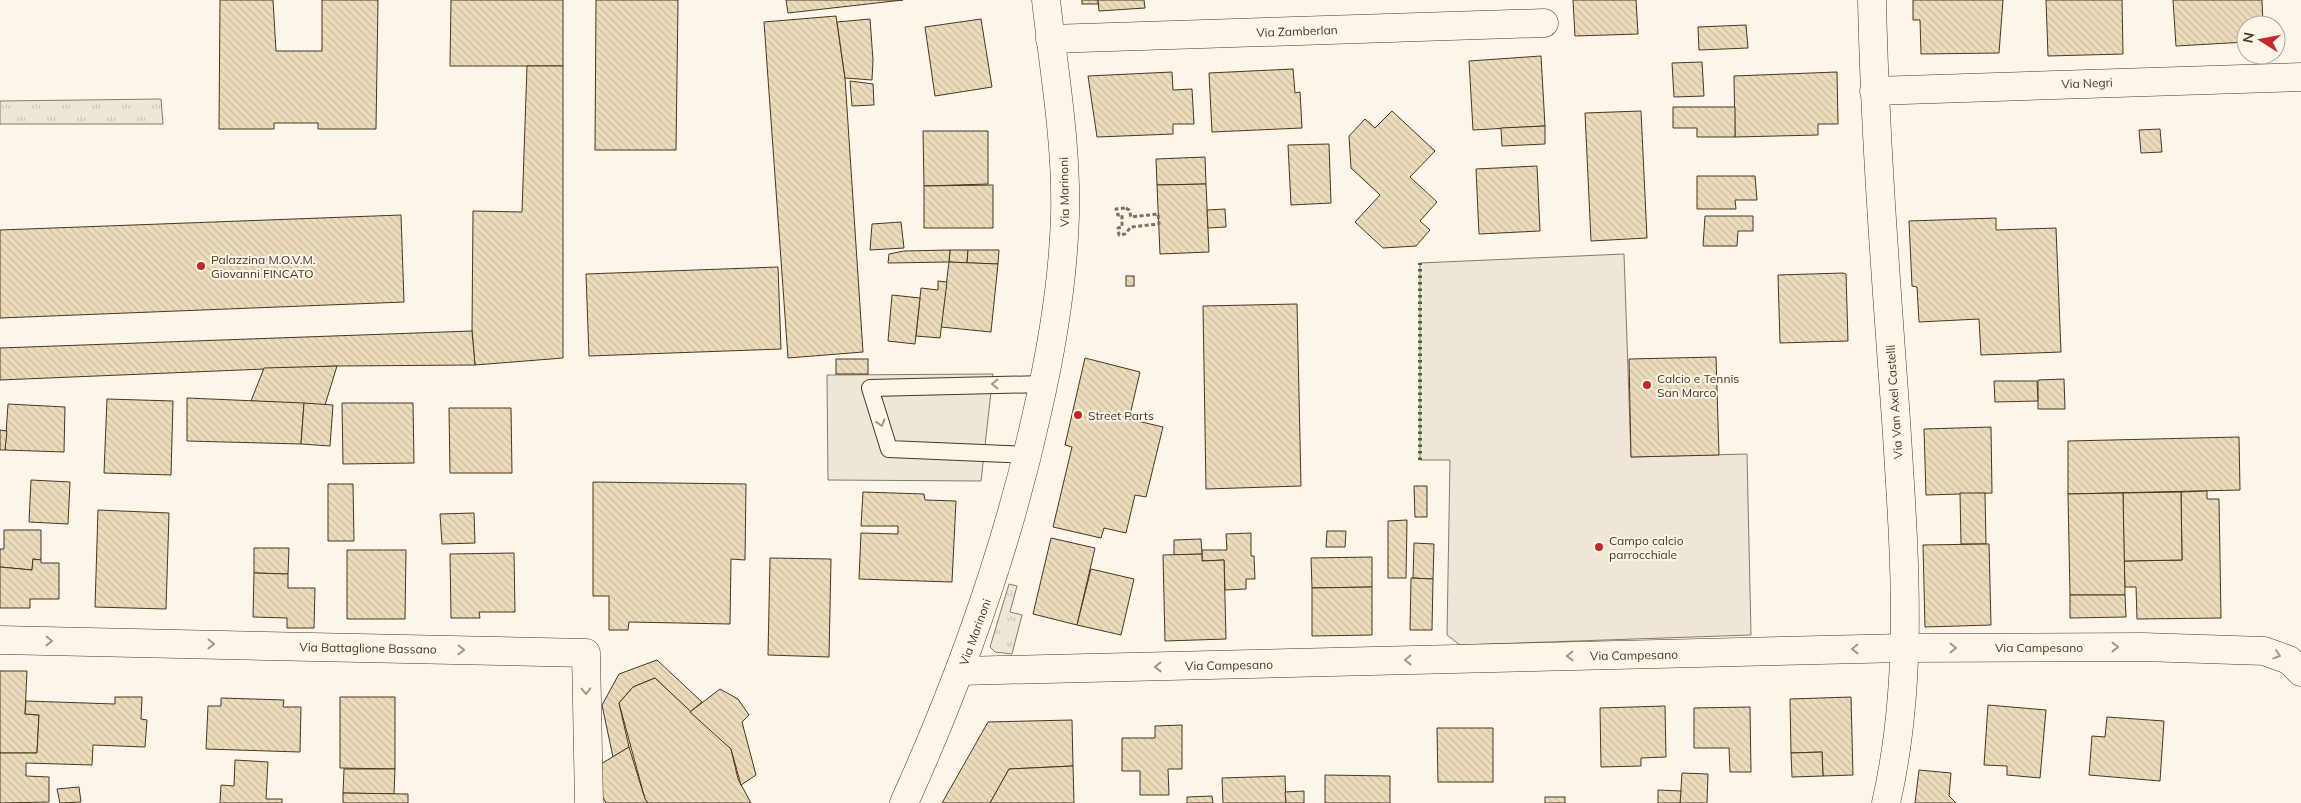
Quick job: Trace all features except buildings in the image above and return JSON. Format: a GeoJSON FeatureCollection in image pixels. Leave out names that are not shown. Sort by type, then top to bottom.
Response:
{"type":"FeatureCollection","features":[{"type":"Feature","properties":{"kind":"street","name":"Via Marinoni"},"geometry":{"type":"LineString","coordinates":[[904,803],[961,672],[1006,539],[1044,384],[1060,297],[1065,216],[1064,164],[1046,0]]}},
{"type":"Feature","properties":{"kind":"street","name":"Via Van Axel Castelli"},"geometry":{"type":"LineString","coordinates":[[1872,0],[1874,91],[1904,547],[1904,648],[1900,730],[1886,803]]}},
{"type":"Feature","properties":{"kind":"street","name":"Via Zamberlan"},"geometry":{"type":"LineString","coordinates":[[1050,39],[1544,23]]}},
{"type":"Feature","properties":{"kind":"street","name":"Via Negri"},"geometry":{"type":"LineString","coordinates":[[1874,91],[2301,77]]}},
{"type":"Feature","properties":{"kind":"street","name":"Via Battaglione Bassano"},"geometry":{"type":"LineString","coordinates":[[0,640],[586,652],[588,803]]}},
{"type":"Feature","properties":{"kind":"street","name":"Via Campesano"},"geometry":{"type":"LineString","coordinates":[[961,672],[1904,648],[2143,647],[2264,651],[2289,660],[2301,672]]}},
{"type":"Feature","properties":{"kind":"lane"},"geometry":{"type":"LineString","coordinates":[[1028,455],[889,448],[870,388],[1044,384]]}},
{"type":"Feature","properties":{"kind":"path"},"geometry":{"type":"LineString","coordinates":[[1126,208],[1130,210],[1131,217],[1158,214],[1159,224],[1131,227],[1125,234],[1119,235],[1118,228],[1122,227],[1122,215],[1118,216],[1116,209],[1126,208]]}},
{"type":"Feature","properties":{"kind":"green space"},"geometry":{"type":"Polygon","coordinates":[[[161,99],[163,124],[0,124],[0,101],[161,99]]]}},
{"type":"Feature","properties":{"kind":"green space"},"geometry":{"type":"Polygon","coordinates":[[[1624,254],[1631,457],[1747,454],[1751,635],[1460,645],[1447,635],[1450,460],[1420,460],[1420,263],[1624,254]]]}},
{"type":"Feature","properties":{"kind":"green space"},"geometry":{"type":"Polygon","coordinates":[[[1009,584],[1017,586],[1010,612],[1022,615],[1012,654],[995,652],[990,647],[1009,584]]]}},
{"type":"Feature","properties":{"kind":"shaded area"},"geometry":{"type":"Polygon","coordinates":[[[993,374],[981,481],[828,480],[827,375],[993,374]]]}},
{"type":"Feature","properties":{"kind":"hedge"},"geometry":{"type":"LineString","coordinates":[[1420,263],[1420,460]]}},
{"type":"Feature","properties":{"kind":"place","name":"Palazzina M.O.V.M. Giovanni FINCATO"},"geometry":{"type":"Point","coordinates":[201,266]}},
{"type":"Feature","properties":{"kind":"place","name":"Calcio e Tennis San Marco"},"geometry":{"type":"Point","coordinates":[1647,385]}},
{"type":"Feature","properties":{"kind":"place","name":"Street Parts"},"geometry":{"type":"Point","coordinates":[1078,415]}},
{"type":"Feature","properties":{"kind":"place","name":"Campo calcio parrocchiale"},"geometry":{"type":"Point","coordinates":[1599,547]}}]}
